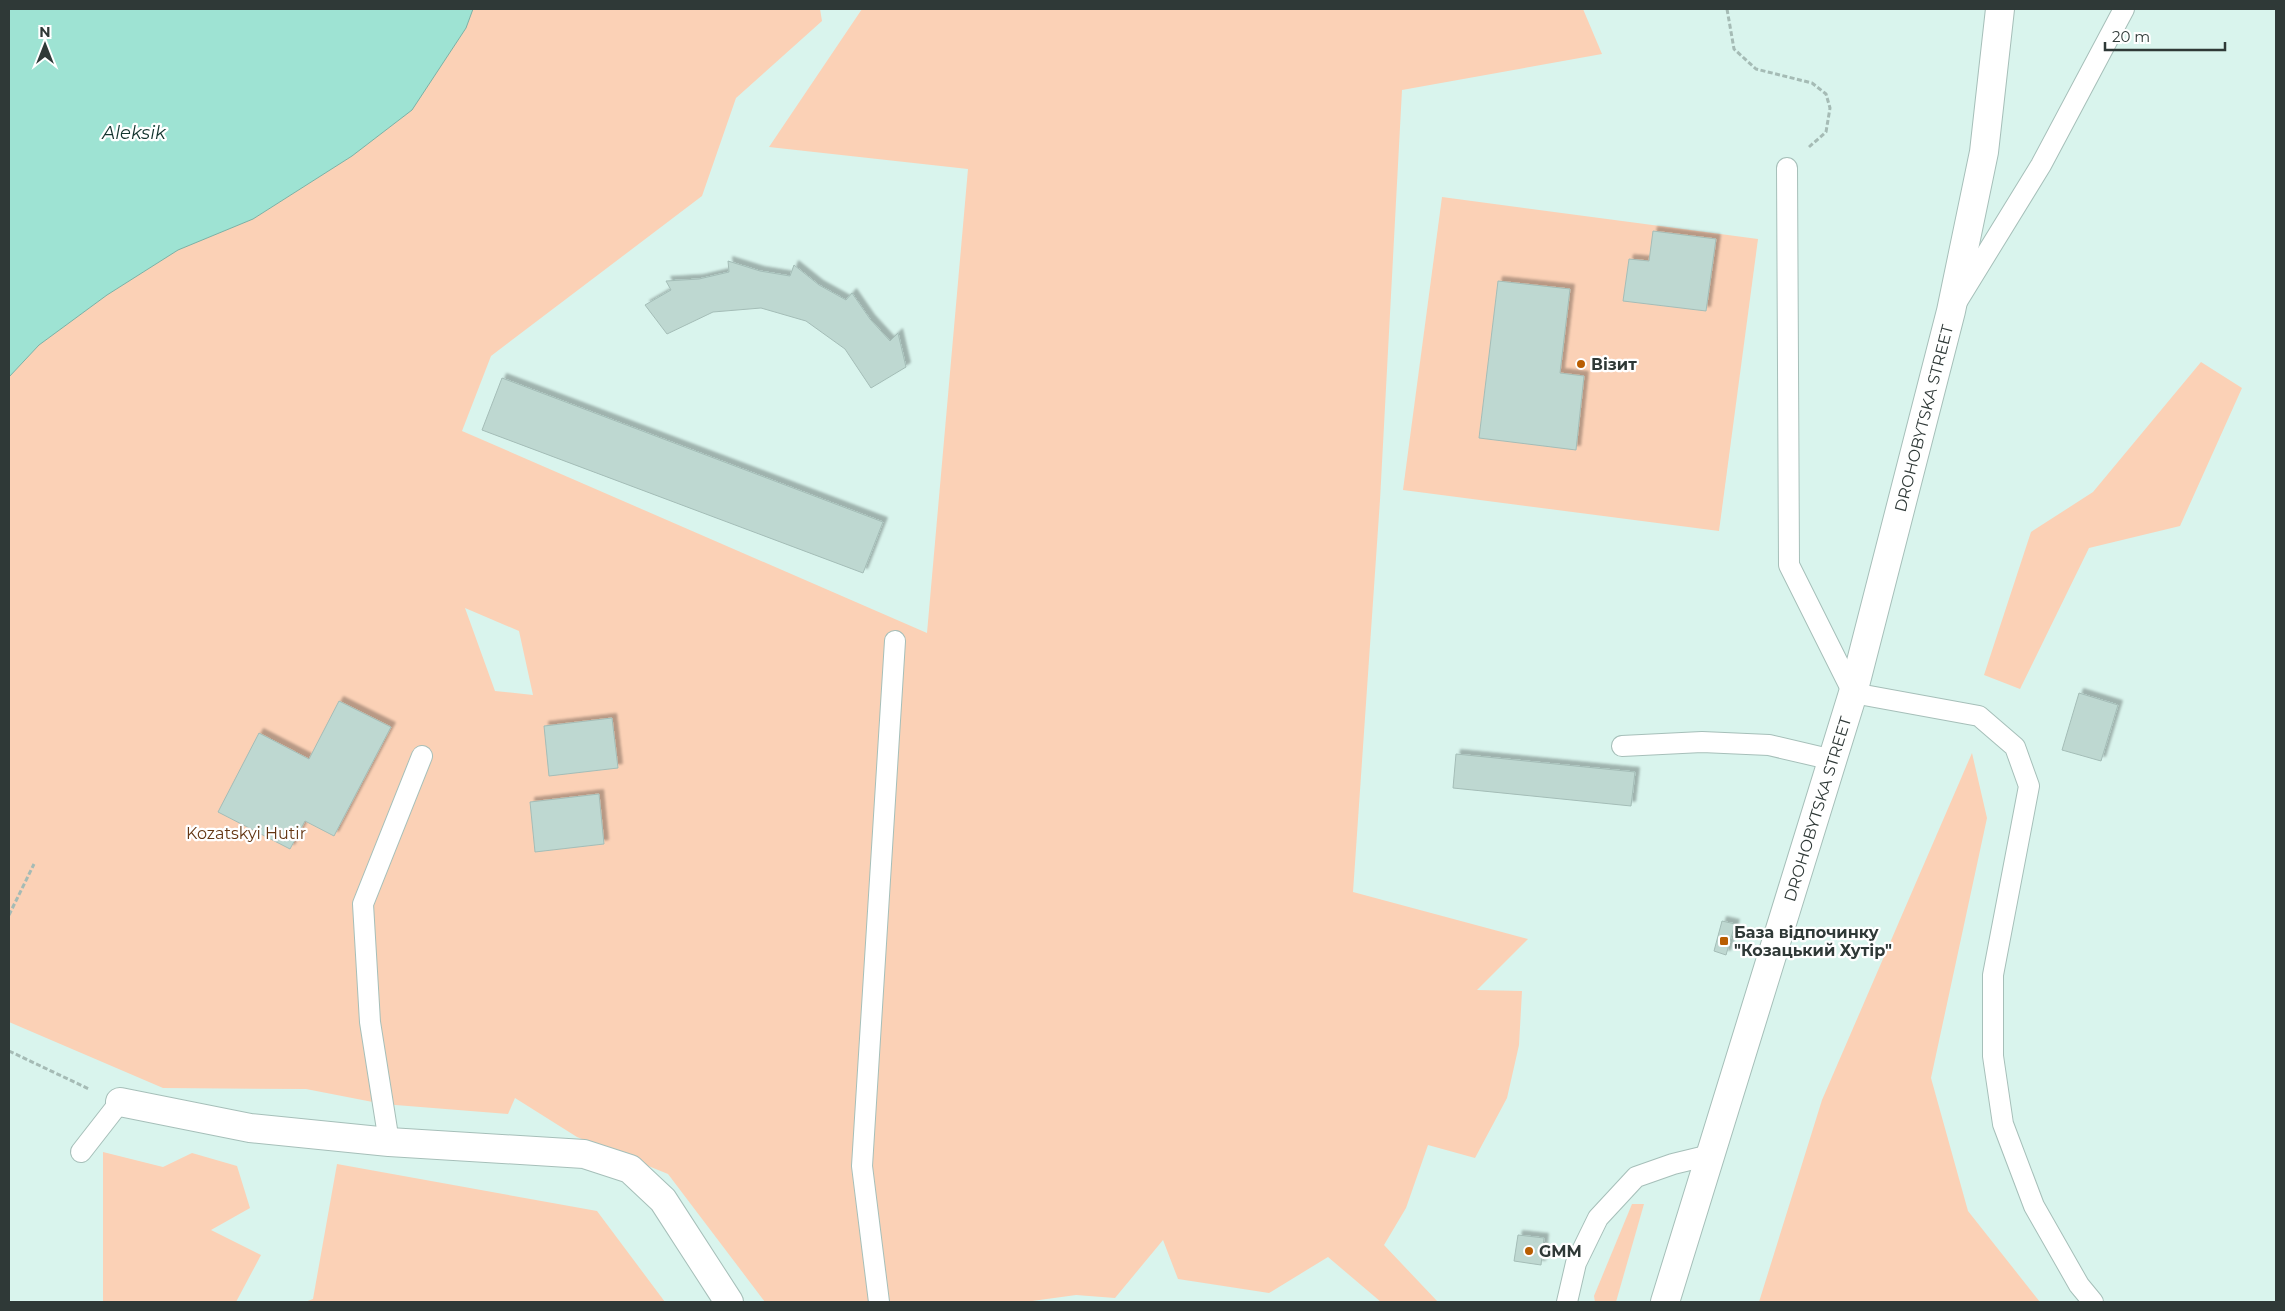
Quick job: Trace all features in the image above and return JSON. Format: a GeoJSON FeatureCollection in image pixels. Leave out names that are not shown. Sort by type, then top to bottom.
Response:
{"type":"FeatureCollection","features":[{"type":"Feature","properties":{"kind":"main road","name":"DROHOBYTSKA STREET"},"geometry":{"type":"LineString","coordinates":[[1665,1302],[1853,693],[1952,311],[1984,152],[2000,9]]}},
{"type":"Feature","properties":{"kind":"main road"},"geometry":{"type":"LineString","coordinates":[[120,1102],[250,1128],[389,1142],[584,1154],[630,1169],[664,1200],[729,1302]]}},
{"type":"Feature","properties":{"kind":"lane"},"geometry":{"type":"LineString","coordinates":[[1952,311],[2042,165],[2124,9]]}},
{"type":"Feature","properties":{"kind":"lane"},"geometry":{"type":"LineString","coordinates":[[1787,168],[1789,565],[1853,693],[1979,716],[2015,747],[2029,786],[1993,975],[1992,1056],[2003,1124],[2034,1206],[2079,1285],[2092,1302]]}},
{"type":"Feature","properties":{"kind":"lane"},"geometry":{"type":"LineString","coordinates":[[879,1302],[862,1166],[895,641]]}},
{"type":"Feature","properties":{"kind":"lane"},"geometry":{"type":"LineString","coordinates":[[1622,746],[1702,742],[1769,745],[1833,760]]}},
{"type":"Feature","properties":{"kind":"lane"},"geometry":{"type":"LineString","coordinates":[[389,1142],[370,1022],[363,904],[422,756]]}},
{"type":"Feature","properties":{"kind":"lane"},"geometry":{"type":"LineString","coordinates":[[81,1152],[120,1102]]}},
{"type":"Feature","properties":{"kind":"lane"},"geometry":{"type":"LineString","coordinates":[[1567,1302],[1576,1263],[1598,1218],[1636,1177],[1673,1164],[1710,1155]]}},
{"type":"Feature","properties":{"kind":"path"},"geometry":{"type":"LineString","coordinates":[[1727,9],[1734,49],[1756,70],[1812,84],[1826,94],[1830,108],[1826,132],[1787,168]]}},
{"type":"Feature","properties":{"kind":"path"},"geometry":{"type":"LineString","coordinates":[[9,916],[34,864]]}},
{"type":"Feature","properties":{"kind":"path"},"geometry":{"type":"LineString","coordinates":[[9,1051],[120,1102]]}},
{"type":"Feature","properties":{"kind":"green space"},"geometry":{"type":"Polygon","coordinates":[[[473,9],[820,9],[822,21],[736,98],[702,196],[491,356],[462,431],[927,633],[968,169],[769,147],[862,9],[1583,9],[1602,54],[1402,90],[1380,500],[1353,892],[1528,939],[1477,990],[1522,991],[1519,1045],[1507,1098],[1475,1158],[1428,1145],[1406,1208],[1384,1245],[1438,1302],[1381,1302],[1328,1257],[1269,1293],[1178,1279],[1163,1240],[1115,1298],[1076,1295],[1025,1302],[765,1302],[668,1174],[577,1137],[515,1098],[508,1114],[383,1104],[306,1089],[163,1088],[9,1022],[9,377],[39,345],[107,295],[178,250],[253,219],[352,156],[412,110],[466,28],[473,9]],[[465,608],[495,691],[533,695],[519,631],[465,608]]]}},
{"type":"Feature","properties":{"kind":"green space","name":"Візит"},"geometry":{"type":"Polygon","coordinates":[[[1442,197],[1758,239],[1719,531],[1403,490],[1442,197]]]}},
{"type":"Feature","properties":{"kind":"green space"},"geometry":{"type":"Polygon","coordinates":[[[2201,362],[2242,388],[2180,526],[2089,548],[2020,689],[1984,675],[2031,532],[2093,492],[2201,362]]]}},
{"type":"Feature","properties":{"kind":"green space"},"geometry":{"type":"Polygon","coordinates":[[[1972,753],[1987,818],[1931,1078],[1968,1211],[2040,1302],[1759,1302],[1822,1100],[1972,753]]]}},
{"type":"Feature","properties":{"kind":"green space"},"geometry":{"type":"Polygon","coordinates":[[[103,1152],[163,1167],[192,1153],[237,1166],[250,1208],[211,1230],[261,1255],[236,1302],[103,1302],[103,1152]]]}},
{"type":"Feature","properties":{"kind":"green space"},"geometry":{"type":"Polygon","coordinates":[[[337,1164],[597,1211],[665,1302],[305,1302],[313,1299],[337,1164]]]}},
{"type":"Feature","properties":{"kind":"green space"},"geometry":{"type":"Polygon","coordinates":[[[1632,1204],[1644,1204],[1616,1302],[1595,1302],[1594,1296],[1632,1204]]]}},
{"type":"Feature","properties":{"kind":"water","name":"Aleksik"},"geometry":{"type":"Polygon","coordinates":[[[9,9],[473,9],[466,28],[412,110],[352,156],[253,219],[178,250],[107,295],[39,345],[9,377],[9,9]]]}},
{"type":"Feature","properties":{"kind":"building"},"geometry":{"type":"Polygon","coordinates":[[[1653,231],[1716,239],[1706,311],[1623,301],[1629,259],[1649,261],[1653,231]]]}},
{"type":"Feature","properties":{"kind":"building"},"geometry":{"type":"Polygon","coordinates":[[[728,261],[760,271],[790,276],[794,265],[819,285],[846,300],[852,293],[870,319],[890,341],[898,333],[906,367],[871,388],[845,349],[806,321],[761,308],[713,312],[667,334],[645,305],[671,290],[666,281],[699,279],[729,272],[728,261]]]}},
{"type":"Feature","properties":{"kind":"building"},"geometry":{"type":"Polygon","coordinates":[[[1498,281],[1570,289],[1560,373],[1584,376],[1576,450],[1479,438],[1498,281]]]}},
{"type":"Feature","properties":{"kind":"building"},"geometry":{"type":"Polygon","coordinates":[[[502,378],[883,522],[863,573],[482,430],[502,378]]]}},
{"type":"Feature","properties":{"kind":"building"},"geometry":{"type":"Polygon","coordinates":[[[2079,693],[2118,705],[2101,761],[2062,750],[2079,693]]]}},
{"type":"Feature","properties":{"kind":"building","name":"Kozatskyi Hutir"},"geometry":{"type":"Polygon","coordinates":[[[339,701],[391,727],[334,836],[305,821],[290,849],[218,812],[259,733],[309,759],[339,701]]]}},
{"type":"Feature","properties":{"kind":"building"},"geometry":{"type":"Polygon","coordinates":[[[612,718],[618,768],[549,776],[544,726],[612,718]]]}},
{"type":"Feature","properties":{"kind":"building"},"geometry":{"type":"Polygon","coordinates":[[[1456,754],[1635,772],[1631,806],[1453,788],[1456,754]]]}},
{"type":"Feature","properties":{"kind":"building"},"geometry":{"type":"Polygon","coordinates":[[[599,794],[604,844],[535,852],[530,802],[599,794]]]}},
{"type":"Feature","properties":{"kind":"building"},"geometry":{"type":"Polygon","coordinates":[[[1722,921],[1735,924],[1726,955],[1714,951],[1722,921]]]}},
{"type":"Feature","properties":{"kind":"building"},"geometry":{"type":"Polygon","coordinates":[[[1518,1235],[1544,1238],[1541,1265],[1514,1261],[1518,1235]]]}},
{"type":"Feature","properties":{"kind":"place","name":"Візит"},"geometry":{"type":"Point","coordinates":[1581,364]}},
{"type":"Feature","properties":{"kind":"place","name":"База відпочинку \"Козацький Хутір\""},"geometry":{"type":"Point","coordinates":[1724,941]}},
{"type":"Feature","properties":{"kind":"place","name":"GMM"},"geometry":{"type":"Point","coordinates":[1529,1251]}}]}
